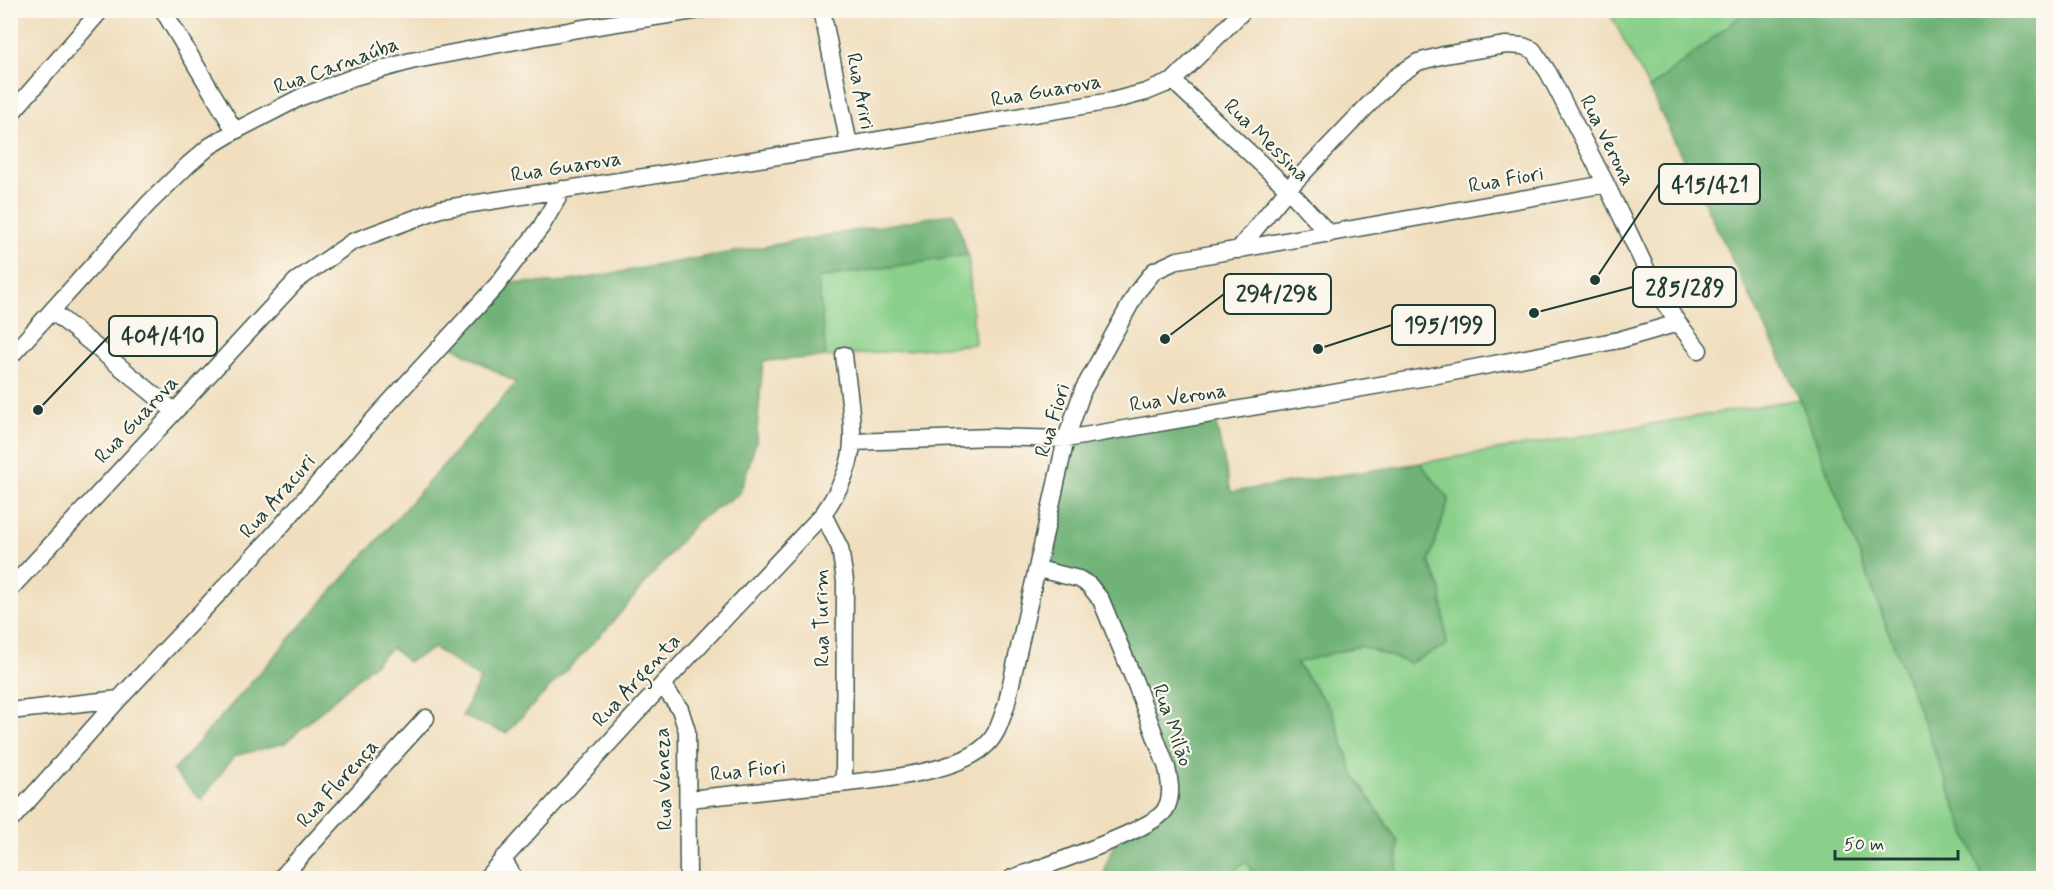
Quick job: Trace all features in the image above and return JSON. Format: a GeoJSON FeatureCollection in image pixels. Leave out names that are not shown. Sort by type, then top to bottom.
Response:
{"type":"FeatureCollection","features":[{"type":"Feature","properties":{"kind":"street"},"geometry":{"type":"LineString","coordinates":[[10,115],[101,10]]}},
{"type":"Feature","properties":{"kind":"street"},"geometry":{"type":"LineString","coordinates":[[164,10],[235,131]]}},
{"type":"Feature","properties":{"kind":"street","name":"Rua Carnaúba"},"geometry":{"type":"LineString","coordinates":[[10,357],[148,204],[180,172],[210,146],[301,97],[411,61],[578,29],[700,10]]}},
{"type":"Feature","properties":{"kind":"street","name":"Rua Ariri"},"geometry":{"type":"LineString","coordinates":[[822,10],[849,145]]}},
{"type":"Feature","properties":{"kind":"street","name":"Rua Guarova"},"geometry":{"type":"LineString","coordinates":[[10,589],[296,281],[352,242],[440,209],[1113,101],[1146,92],[1173,81],[1243,11]]}},
{"type":"Feature","properties":{"kind":"street","name":"Rua Verona"},"geometry":{"type":"LineString","coordinates":[[853,442],[992,437],[1066,438],[1432,376],[1619,340],[1678,323],[1658,292],[1606,183],[1548,72],[1533,50],[1523,46],[1506,45],[1444,55],[1418,62],[1394,78],[1288,189],[1238,250]]}},
{"type":"Feature","properties":{"kind":"street","name":"Rua Messina"},"geometry":{"type":"LineString","coordinates":[[1173,81],[1288,189],[1329,234]]}},
{"type":"Feature","properties":{"kind":"street","name":"Rua Fiori"},"geometry":{"type":"LineString","coordinates":[[689,799],[913,774],[952,764],[974,755],[987,746],[996,733],[1006,706],[1066,438],[1083,390],[1137,292],[1154,272],[1178,260],[1606,183]]}},
{"type":"Feature","properties":{"kind":"street","name":"Rua Aracuri"},"geometry":{"type":"LineString","coordinates":[[10,821],[119,699],[260,549],[366,428],[497,285],[541,226],[563,189]]}},
{"type":"Feature","properties":{"kind":"street"},"geometry":{"type":"LineString","coordinates":[[52,311],[174,411]]}},
{"type":"Feature","properties":{"kind":"street"},"geometry":{"type":"LineString","coordinates":[[1678,323],[1699,350]]}},
{"type":"Feature","properties":{"kind":"street"},"geometry":{"type":"LineString","coordinates":[[823,514],[836,495],[847,467],[853,442],[844,355]]}},
{"type":"Feature","properties":{"kind":"street","name":"Rua Argenta"},"geometry":{"type":"LineString","coordinates":[[486,879],[662,685],[823,514]]}},
{"type":"Feature","properties":{"kind":"street","name":"Rua Turim"},"geometry":{"type":"LineString","coordinates":[[823,514],[840,548],[845,581],[844,783]]}},
{"type":"Feature","properties":{"kind":"street","name":"Rua Milão"},"geometry":{"type":"LineString","coordinates":[[1012,879],[1080,854],[1155,821],[1165,810],[1170,798],[1167,768],[1101,600],[1089,585],[1079,579],[1038,569]]}},
{"type":"Feature","properties":{"kind":"street","name":"Rua Veneza"},"geometry":{"type":"LineString","coordinates":[[662,685],[674,698],[684,718],[688,748],[688,879]]}},
{"type":"Feature","properties":{"kind":"street"},"geometry":{"type":"LineString","coordinates":[[10,711],[119,699]]}},
{"type":"Feature","properties":{"kind":"street","name":"Rua Florença"},"geometry":{"type":"LineString","coordinates":[[281,879],[426,718]]}},
{"type":"Feature","properties":{"kind":"street"},"geometry":{"type":"LineString","coordinates":[[503,858],[514,879]]}},
{"type":"Feature","properties":{"kind":"green space"},"geometry":{"type":"Polygon","coordinates":[[[1609,11],[1747,11],[1649,89],[1609,11]]]}},
{"type":"Feature","properties":{"kind":"green space"},"geometry":{"type":"Polygon","coordinates":[[[1747,11],[2043,11],[2043,878],[1983,878],[1800,399],[1649,89],[1747,11]]]}},
{"type":"Feature","properties":{"kind":"green space"},"geometry":{"type":"Polygon","coordinates":[[[954,213],[968,255],[818,278],[826,357],[763,361],[756,442],[740,493],[697,521],[612,623],[506,733],[462,716],[480,679],[434,648],[408,662],[392,648],[285,743],[234,756],[201,800],[173,771],[516,383],[445,342],[505,282],[558,283],[954,213]]]}},
{"type":"Feature","properties":{"kind":"green space"},"geometry":{"type":"Polygon","coordinates":[[[968,255],[975,344],[826,357],[817,278],[968,255]]]}},
{"type":"Feature","properties":{"kind":"green space"},"geometry":{"type":"Polygon","coordinates":[[[1800,399],[1983,878],[1397,878],[1398,842],[1353,773],[1332,711],[1296,662],[1360,646],[1410,663],[1441,590],[1429,562],[1449,499],[1420,463],[1800,399]]]}},
{"type":"Feature","properties":{"kind":"green space"},"geometry":{"type":"Polygon","coordinates":[[[1214,414],[1231,492],[1420,463],[1449,499],[1429,562],[1441,590],[1447,645],[1410,663],[1360,646],[1296,663],[1332,711],[1353,773],[1398,842],[1397,878],[1255,878],[1247,861],[1224,878],[1104,878],[1105,867],[1117,837],[1170,798],[1101,601],[1067,576],[1038,569],[1066,439],[1214,414]]]}},
{"type":"Feature","properties":{"kind":"green space"},"geometry":{"type":"Polygon","coordinates":[[[1247,860],[1255,878],[1224,878],[1247,860]]]}},
{"type":"Feature","properties":{"kind":"place","name":"415/421"},"geometry":{"type":"Point","coordinates":[1595,280]}},
{"type":"Feature","properties":{"kind":"place","name":"285/289"},"geometry":{"type":"Point","coordinates":[1534,313]}},
{"type":"Feature","properties":{"kind":"place","name":"294/298"},"geometry":{"type":"Point","coordinates":[1165,339]}},
{"type":"Feature","properties":{"kind":"place","name":"195/199"},"geometry":{"type":"Point","coordinates":[1318,349]}},
{"type":"Feature","properties":{"kind":"place","name":"404/410"},"geometry":{"type":"Point","coordinates":[38,410]}}]}
